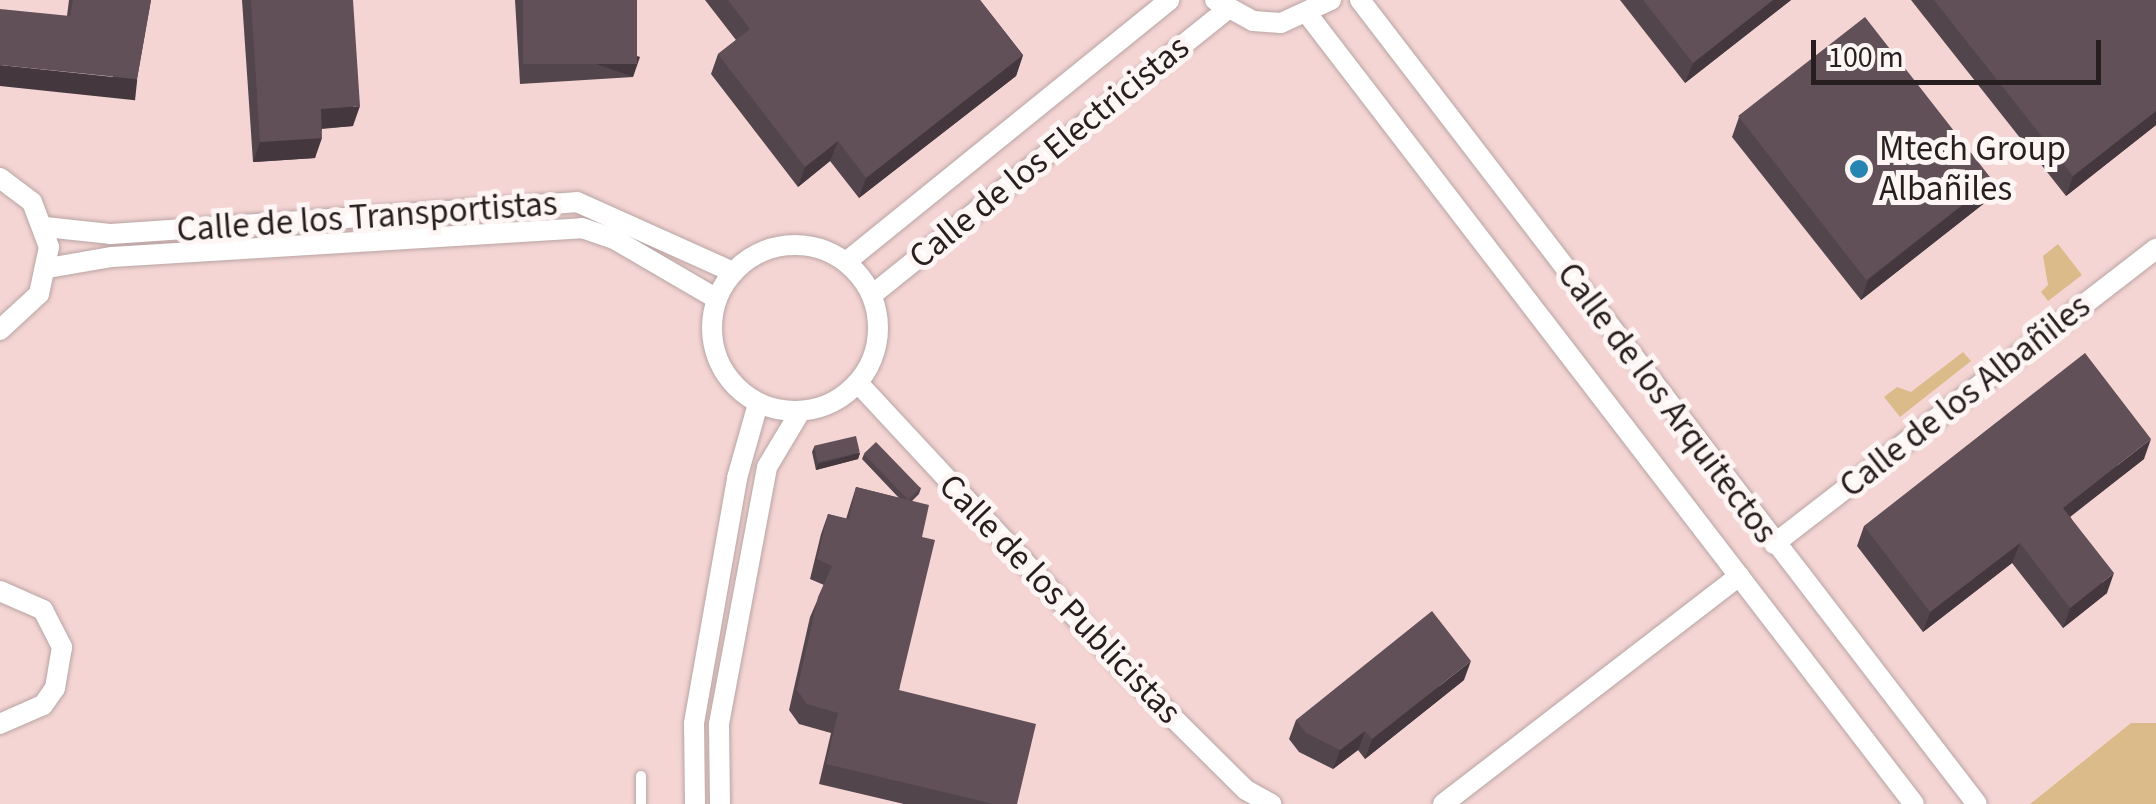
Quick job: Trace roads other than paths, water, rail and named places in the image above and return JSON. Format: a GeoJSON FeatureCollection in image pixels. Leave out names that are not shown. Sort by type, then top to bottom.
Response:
{"type":"FeatureCollection","features":[{"type":"Feature","properties":{"kind":"street","name":"Calle de los Electricistas"},"geometry":{"type":"LineString","coordinates":[[846,262],[1170,0]]}},
{"type":"Feature","properties":{"kind":"street"},"geometry":{"type":"LineString","coordinates":[[1220,5],[1253,22],[1309,16],[1331,0]]}},
{"type":"Feature","properties":{"kind":"street","name":"Calle de los Arquitectos"},"geometry":{"type":"LineString","coordinates":[[1360,0],[1977,804]]}},
{"type":"Feature","properties":{"kind":"street","name":"Calle de los Electricistas"},"geometry":{"type":"LineString","coordinates":[[872,294],[1220,5]]}},
{"type":"Feature","properties":{"kind":"street","name":"Calle de los Arquitectos"},"geometry":{"type":"LineString","coordinates":[[1309,16],[1914,804]]}},
{"type":"Feature","properties":{"kind":"street"},"geometry":{"type":"LineString","coordinates":[[0,178],[32,202],[45,227],[48,268],[30,306],[0,330]]}},
{"type":"Feature","properties":{"kind":"street","name":"Calle de los Transportistas"},"geometry":{"type":"LineString","coordinates":[[45,227],[110,234],[578,202],[733,272]]}},
{"type":"Feature","properties":{"kind":"street","name":"Calle de los Transportistas"},"geometry":{"type":"LineString","coordinates":[[48,268],[112,257],[582,228],[717,299]]}},
{"type":"Feature","properties":{"kind":"street"},"geometry":{"type":"LineString","coordinates":[[775,246],[824,250],[846,262],[872,294],[878,341],[858,384],[831,403],[800,412],[758,404],[723,371],[712,336],[717,299],[733,272],[775,246]]}},
{"type":"Feature","properties":{"kind":"street","name":"Calle de los Albañiles"},"geometry":{"type":"LineString","coordinates":[[1774,544],[2156,248]]}},
{"type":"Feature","properties":{"kind":"street","name":"Calle de los Publicistas"},"geometry":{"type":"LineString","coordinates":[[858,384],[1119,664],[1246,790],[1272,804]]}},
{"type":"Feature","properties":{"kind":"street"},"geometry":{"type":"LineString","coordinates":[[695,804],[694,724],[737,478],[758,404]]}},
{"type":"Feature","properties":{"kind":"street"},"geometry":{"type":"LineString","coordinates":[[720,804],[719,724],[763,485],[800,412]]}},
{"type":"Feature","properties":{"kind":"street"},"geometry":{"type":"LineString","coordinates":[[1443,804],[1739,576]]}},
{"type":"Feature","properties":{"kind":"street"},"geometry":{"type":"LineString","coordinates":[[0,590],[43,610],[62,647],[55,688],[42,705],[0,724]]}},
{"type":"Feature","properties":{"kind":"lane"},"geometry":{"type":"LineString","coordinates":[[641,776],[641,804]]}},
{"type":"Feature","properties":{"kind":"place","name":"Mtech Group Albañiles"},"geometry":{"type":"Point","coordinates":[1859,169]}}]}
